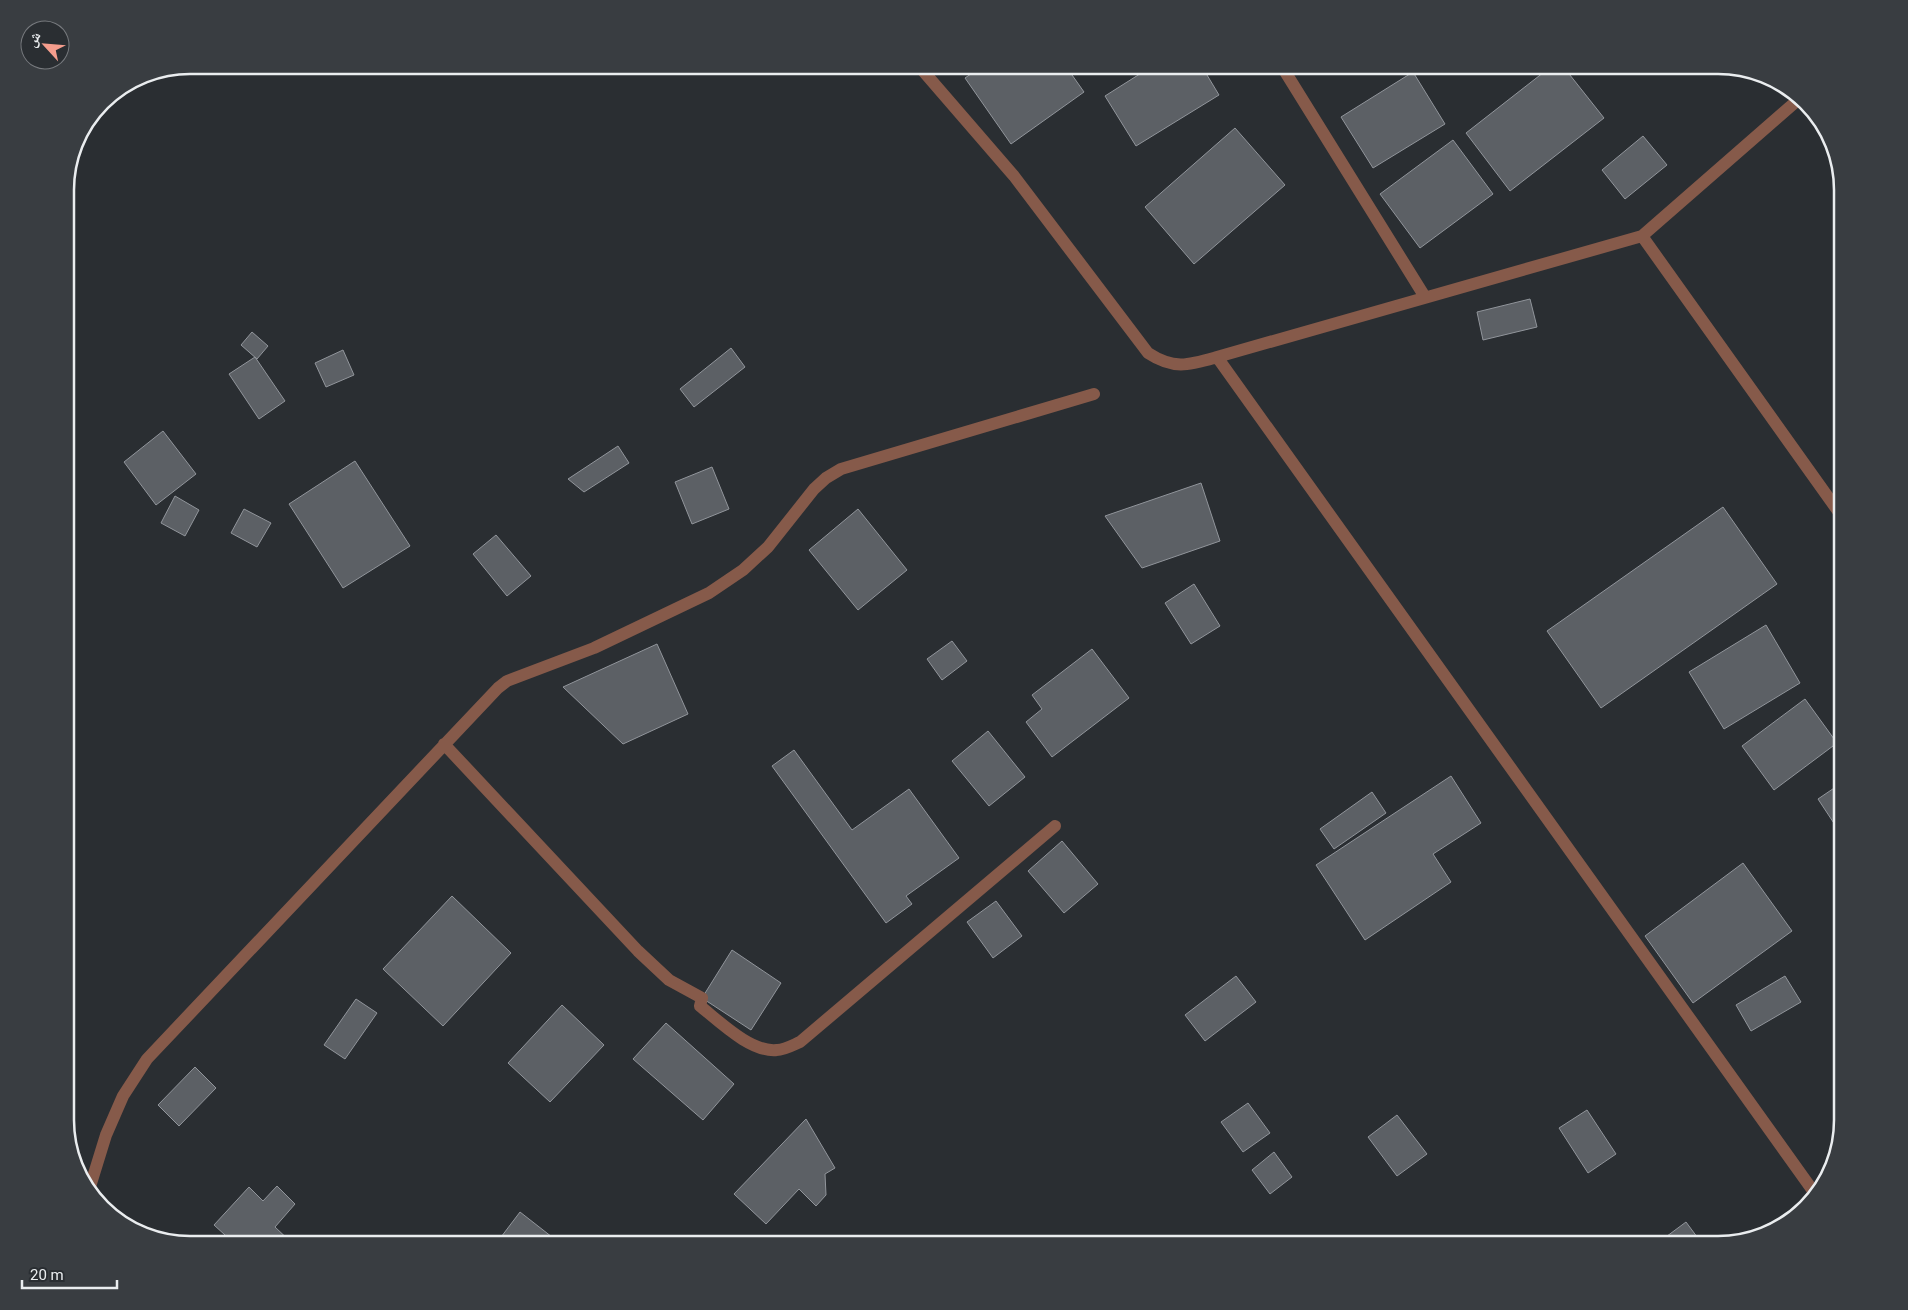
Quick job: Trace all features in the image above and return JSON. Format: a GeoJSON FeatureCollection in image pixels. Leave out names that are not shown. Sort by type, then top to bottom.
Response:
{"type":"FeatureCollection","features":[{"type":"Feature","properties":{"kind":"street"},"geometry":{"type":"LineString","coordinates":[[926,74],[1014,176],[1148,353],[1161,361],[1188,365],[1642,236],[1795,103]]}},
{"type":"Feature","properties":{"kind":"street"},"geometry":{"type":"LineString","coordinates":[[1287,74],[1425,297]]}},
{"type":"Feature","properties":{"kind":"street"},"geometry":{"type":"LineString","coordinates":[[1642,236],[1834,505]]}},
{"type":"Feature","properties":{"kind":"street"},"geometry":{"type":"LineString","coordinates":[[1217,357],[1812,1189]]}},
{"type":"Feature","properties":{"kind":"street"},"geometry":{"type":"LineString","coordinates":[[91,1182],[106,1134],[123,1096],[147,1059],[498,688],[507,681],[611,640],[709,593],[768,547],[814,489],[841,468],[1094,394]]}},
{"type":"Feature","properties":{"kind":"street"},"geometry":{"type":"LineString","coordinates":[[444,744],[638,951],[668,980],[702,998],[700,1006],[737,1035],[761,1049],[778,1050],[800,1042],[1054,826]]}},
{"type":"Feature","properties":{"kind":"building"},"geometry":{"type":"Polygon","coordinates":[[[971,74],[1071,74],[1084,92],[1011,144],[965,78],[971,74]]]}},
{"type":"Feature","properties":{"kind":"building"},"geometry":{"type":"Polygon","coordinates":[[[1140,74],[1206,74],[1219,95],[1136,146],[1105,96],[1140,74]]]}},
{"type":"Feature","properties":{"kind":"building"},"geometry":{"type":"Polygon","coordinates":[[[1410,74],[1414,74],[1445,124],[1373,168],[1341,117],[1410,74]]]}},
{"type":"Feature","properties":{"kind":"building"},"geometry":{"type":"Polygon","coordinates":[[[1541,74],[1569,74],[1604,118],[1510,191],[1466,133],[1541,74]]]}},
{"type":"Feature","properties":{"kind":"building"},"geometry":{"type":"Polygon","coordinates":[[[1235,128],[1285,185],[1194,264],[1145,207],[1235,128]]]}},
{"type":"Feature","properties":{"kind":"building"},"geometry":{"type":"Polygon","coordinates":[[[1643,136],[1667,165],[1625,199],[1602,170],[1643,136]]]}},
{"type":"Feature","properties":{"kind":"building"},"geometry":{"type":"Polygon","coordinates":[[[1453,140],[1493,194],[1420,248],[1380,194],[1453,140]]]}},
{"type":"Feature","properties":{"kind":"building"},"geometry":{"type":"Polygon","coordinates":[[[1530,299],[1537,327],[1483,340],[1477,312],[1530,299]]]}},
{"type":"Feature","properties":{"kind":"building"},"geometry":{"type":"Polygon","coordinates":[[[252,332],[268,346],[257,359],[241,345],[252,332]]]}},
{"type":"Feature","properties":{"kind":"building"},"geometry":{"type":"Polygon","coordinates":[[[731,348],[745,367],[694,407],[680,389],[731,348]]]}},
{"type":"Feature","properties":{"kind":"building"},"geometry":{"type":"Polygon","coordinates":[[[343,350],[354,375],[326,387],[315,363],[343,350]]]}},
{"type":"Feature","properties":{"kind":"building"},"geometry":{"type":"Polygon","coordinates":[[[255,357],[285,401],[259,419],[229,374],[255,357]]]}},
{"type":"Feature","properties":{"kind":"building"},"geometry":{"type":"Polygon","coordinates":[[[163,431],[196,474],[156,505],[124,462],[163,431]]]}},
{"type":"Feature","properties":{"kind":"building"},"geometry":{"type":"Polygon","coordinates":[[[618,446],[629,463],[584,492],[568,479],[618,446]]]}},
{"type":"Feature","properties":{"kind":"building"},"geometry":{"type":"Polygon","coordinates":[[[355,461],[410,546],[343,588],[289,504],[355,461]]]}},
{"type":"Feature","properties":{"kind":"building"},"geometry":{"type":"Polygon","coordinates":[[[712,467],[729,509],[692,524],[675,482],[712,467]]]}},
{"type":"Feature","properties":{"kind":"building"},"geometry":{"type":"Polygon","coordinates":[[[1201,483],[1220,541],[1142,568],[1105,516],[1201,483]]]}},
{"type":"Feature","properties":{"kind":"building"},"geometry":{"type":"Polygon","coordinates":[[[175,496],[199,510],[185,536],[161,523],[175,496]]]}},
{"type":"Feature","properties":{"kind":"building"},"geometry":{"type":"Polygon","coordinates":[[[1723,507],[1777,584],[1601,708],[1547,631],[1723,507]]]}},
{"type":"Feature","properties":{"kind":"building"},"geometry":{"type":"Polygon","coordinates":[[[244,509],[271,523],[257,547],[231,533],[244,509]]]}},
{"type":"Feature","properties":{"kind":"building"},"geometry":{"type":"Polygon","coordinates":[[[858,509],[907,570],[858,610],[809,550],[858,509]]]}},
{"type":"Feature","properties":{"kind":"building"},"geometry":{"type":"Polygon","coordinates":[[[496,535],[531,576],[507,596],[473,554],[496,535]]]}},
{"type":"Feature","properties":{"kind":"building"},"geometry":{"type":"Polygon","coordinates":[[[1194,584],[1220,626],[1191,644],[1165,603],[1194,584]]]}},
{"type":"Feature","properties":{"kind":"building"},"geometry":{"type":"Polygon","coordinates":[[[1766,625],[1800,683],[1724,729],[1689,672],[1766,625]]]}},
{"type":"Feature","properties":{"kind":"building"},"geometry":{"type":"Polygon","coordinates":[[[952,641],[967,661],[942,680],[927,659],[952,641]]]}},
{"type":"Feature","properties":{"kind":"building"},"geometry":{"type":"Polygon","coordinates":[[[657,644],[688,714],[623,744],[563,687],[657,644]]]}},
{"type":"Feature","properties":{"kind":"building"},"geometry":{"type":"Polygon","coordinates":[[[1092,649],[1129,698],[1052,757],[1026,722],[1042,709],[1032,695],[1092,649]]]}},
{"type":"Feature","properties":{"kind":"building"},"geometry":{"type":"Polygon","coordinates":[[[1805,699],[1834,739],[1834,745],[1774,790],[1742,746],[1805,699]]]}},
{"type":"Feature","properties":{"kind":"building"},"geometry":{"type":"Polygon","coordinates":[[[988,731],[1025,777],[989,806],[952,761],[988,731]]]}},
{"type":"Feature","properties":{"kind":"building"},"geometry":{"type":"Polygon","coordinates":[[[794,750],[852,830],[909,789],[959,858],[906,896],[912,904],[886,923],[772,766],[794,750]]]}},
{"type":"Feature","properties":{"kind":"building"},"geometry":{"type":"Polygon","coordinates":[[[1451,776],[1481,823],[1433,854],[1451,882],[1365,940],[1316,865],[1451,776]]]}},
{"type":"Feature","properties":{"kind":"building"},"geometry":{"type":"Polygon","coordinates":[[[1834,788],[1834,823],[1818,799],[1834,788]]]}},
{"type":"Feature","properties":{"kind":"building"},"geometry":{"type":"Polygon","coordinates":[[[1372,792],[1386,813],[1334,849],[1320,829],[1372,792]]]}},
{"type":"Feature","properties":{"kind":"building"},"geometry":{"type":"Polygon","coordinates":[[[1062,841],[1098,884],[1064,913],[1028,871],[1062,841]]]}},
{"type":"Feature","properties":{"kind":"building"},"geometry":{"type":"Polygon","coordinates":[[[1743,863],[1792,931],[1693,1003],[1645,936],[1743,863]]]}},
{"type":"Feature","properties":{"kind":"building"},"geometry":{"type":"Polygon","coordinates":[[[452,896],[511,953],[443,1026],[383,969],[452,896]]]}},
{"type":"Feature","properties":{"kind":"building"},"geometry":{"type":"Polygon","coordinates":[[[996,901],[1022,936],[993,958],[967,922],[996,901]]]}},
{"type":"Feature","properties":{"kind":"building"},"geometry":{"type":"Polygon","coordinates":[[[732,950],[781,983],[751,1030],[702,998],[732,950]]]}},
{"type":"Feature","properties":{"kind":"building"},"geometry":{"type":"Polygon","coordinates":[[[1236,976],[1256,1002],[1205,1041],[1185,1015],[1236,976]]]}},
{"type":"Feature","properties":{"kind":"building"},"geometry":{"type":"Polygon","coordinates":[[[1785,976],[1801,1002],[1751,1031],[1736,1005],[1785,976]]]}},
{"type":"Feature","properties":{"kind":"building"},"geometry":{"type":"Polygon","coordinates":[[[356,999],[377,1013],[345,1059],[324,1045],[356,999]]]}},
{"type":"Feature","properties":{"kind":"building"},"geometry":{"type":"Polygon","coordinates":[[[562,1005],[604,1045],[550,1102],[508,1063],[562,1005]]]}},
{"type":"Feature","properties":{"kind":"building"},"geometry":{"type":"Polygon","coordinates":[[[666,1023],[734,1084],[703,1120],[633,1059],[666,1023]]]}},
{"type":"Feature","properties":{"kind":"building"},"geometry":{"type":"Polygon","coordinates":[[[195,1067],[216,1088],[179,1126],[158,1105],[195,1067]]]}},
{"type":"Feature","properties":{"kind":"building"},"geometry":{"type":"Polygon","coordinates":[[[1248,1103],[1270,1133],[1243,1152],[1221,1122],[1248,1103]]]}},
{"type":"Feature","properties":{"kind":"building"},"geometry":{"type":"Polygon","coordinates":[[[1587,1110],[1616,1154],[1588,1173],[1559,1128],[1587,1110]]]}},
{"type":"Feature","properties":{"kind":"building"},"geometry":{"type":"Polygon","coordinates":[[[1397,1115],[1427,1154],[1397,1176],[1368,1137],[1397,1115]]]}},
{"type":"Feature","properties":{"kind":"building"},"geometry":{"type":"Polygon","coordinates":[[[806,1119],[835,1168],[825,1174],[826,1195],[816,1206],[799,1189],[766,1224],[734,1194],[806,1119]]]}},
{"type":"Feature","properties":{"kind":"building"},"geometry":{"type":"Polygon","coordinates":[[[1274,1152],[1292,1177],[1270,1194],[1252,1170],[1274,1152]]]}},
{"type":"Feature","properties":{"kind":"building"},"geometry":{"type":"Polygon","coordinates":[[[277,1186],[295,1204],[275,1227],[285,1236],[226,1236],[214,1225],[249,1187],[263,1201],[277,1186]]]}},
{"type":"Feature","properties":{"kind":"building"},"geometry":{"type":"Polygon","coordinates":[[[520,1212],[551,1236],[502,1236],[520,1212]]]}},
{"type":"Feature","properties":{"kind":"building"},"geometry":{"type":"Polygon","coordinates":[[[1686,1222],[1696,1236],[1667,1236],[1686,1222]]]}}]}
